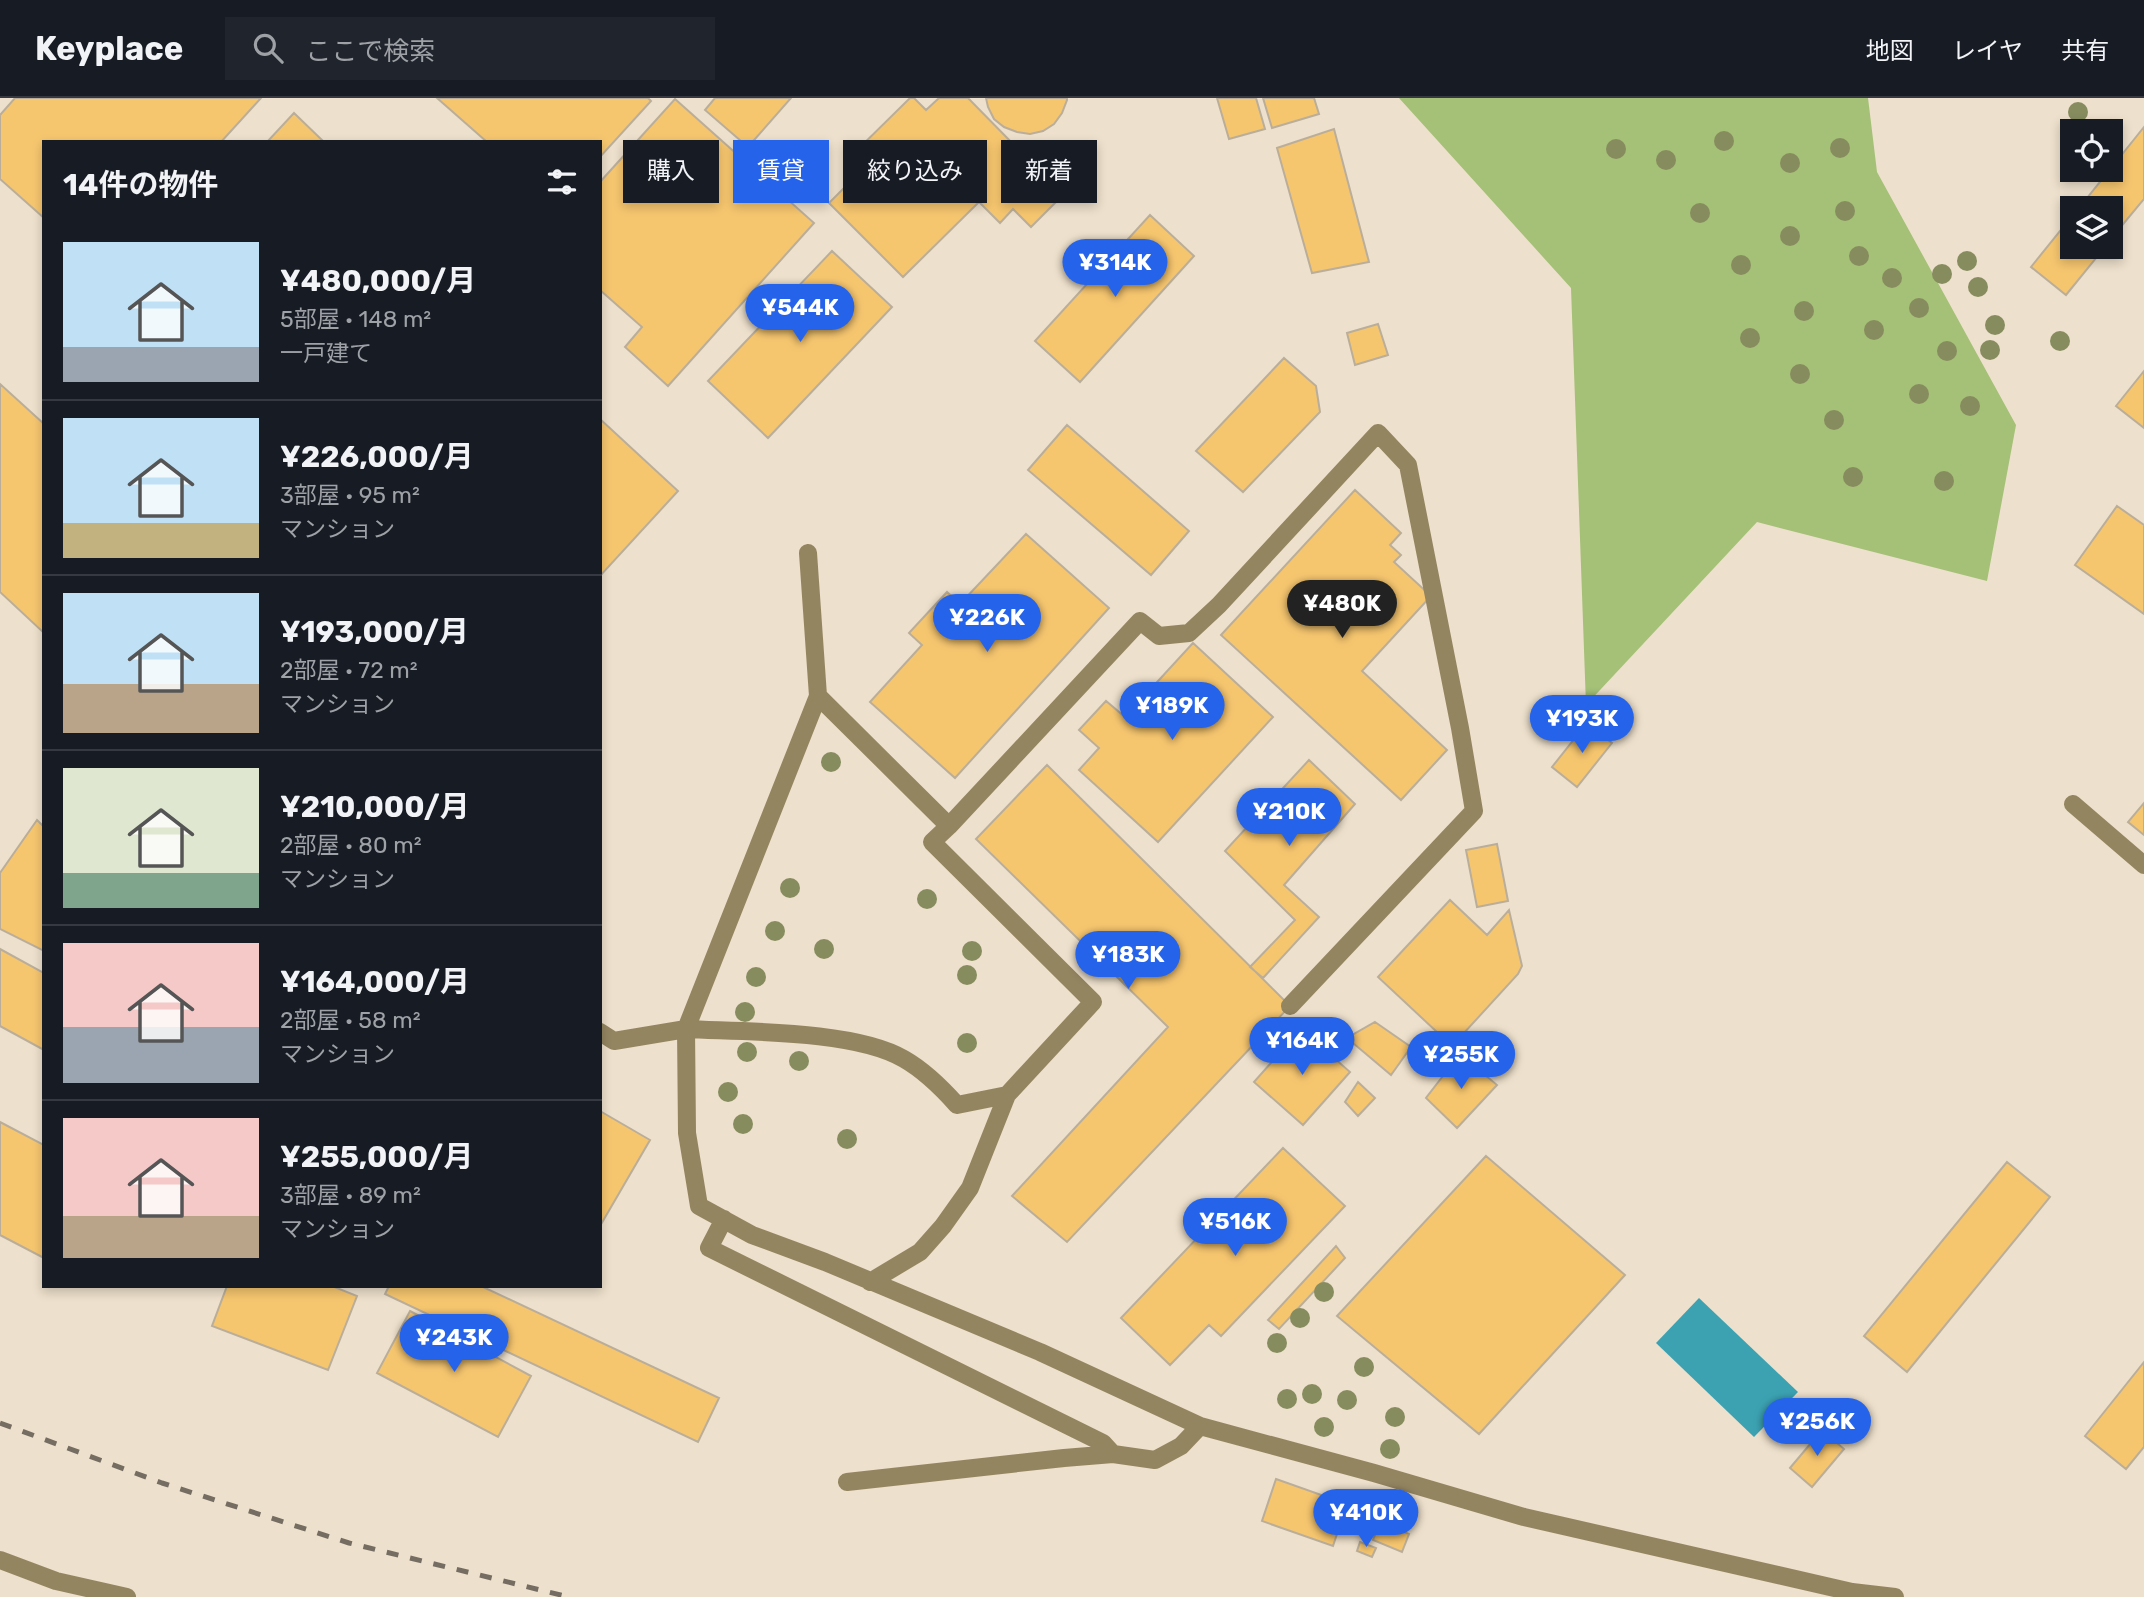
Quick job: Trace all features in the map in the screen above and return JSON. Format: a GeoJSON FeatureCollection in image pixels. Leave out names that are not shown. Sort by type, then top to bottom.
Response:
{"type":"FeatureCollection","features":[{"type":"Feature","properties":{"kind":"street"},"geometry":{"type":"LineString","coordinates":[[870,1282],[920,1252],[950,1217],[970,1188],[1007,1095],[1093,1002],[933,842],[1140,621],[1159,636],[1189,633],[1219,605],[1378,433],[1408,466],[1474,811],[1290,1006]]}},
{"type":"Feature","properties":{"kind":"street"},"geometry":{"type":"LineString","coordinates":[[808,553],[818,696],[686,1029],[687,1133],[699,1206],[752,1235],[1040,1352],[1200,1426],[1524,1517],[1852,1592],[1895,1597]]}},
{"type":"Feature","properties":{"kind":"street"},"geometry":{"type":"LineString","coordinates":[[818,696],[949,826]]}},
{"type":"Feature","properties":{"kind":"street"},"geometry":{"type":"LineString","coordinates":[[2073,804],[2144,865]]}},
{"type":"Feature","properties":{"kind":"street"},"geometry":{"type":"LineString","coordinates":[[602,1033],[614,1041],[686,1029],[806,1036],[861,1043],[903,1058],[938,1083],[957,1105],[1007,1095]]}},
{"type":"Feature","properties":{"kind":"street"},"geometry":{"type":"LineString","coordinates":[[724,1219],[709,1248],[1103,1443],[1113,1454]]}},
{"type":"Feature","properties":{"kind":"street"},"geometry":{"type":"LineString","coordinates":[[847,1482],[1113,1454],[1155,1460],[1181,1446],[1200,1426]]}},
{"type":"Feature","properties":{"kind":"street"},"geometry":{"type":"LineString","coordinates":[[0,1560],[56,1581],[127,1597]]}},
{"type":"Feature","properties":{"kind":"green space"},"geometry":{"type":"Polygon","coordinates":[[[1399,98],[1868,98],[1877,172],[2016,425],[1987,581],[1757,522],[1586,705],[1571,288],[1399,98]]]}},
{"type":"Feature","properties":{"kind":"water"},"geometry":{"type":"Polygon","coordinates":[[[1699,1298],[1798,1392],[1754,1437],[1656,1343],[1699,1298]]]}},
{"type":"Feature","properties":{"kind":"building"},"geometry":{"type":"Polygon","coordinates":[[[15,98],[261,98],[223,140],[42,140],[42,216],[0,179],[0,115],[15,98]]]}},
{"type":"Feature","properties":{"kind":"building"},"geometry":{"type":"Polygon","coordinates":[[[437,98],[648,98],[651,101],[602,155],[602,140],[485,140],[437,98]]]}},
{"type":"Feature","properties":{"kind":"building"},"geometry":{"type":"Polygon","coordinates":[[[715,98],[791,98],[754,140],[740,140],[705,110],[715,98]]]}},
{"type":"Feature","properties":{"kind":"building"},"geometry":{"type":"Polygon","coordinates":[[[910,98],[914,98],[926,110],[939,98],[968,98],[1009,140],[1001,140],[1001,203],[1055,203],[1031,227],[1013,209],[1000,223],[980,203],[987,203],[987,140],[867,140],[910,98]]]}},
{"type":"Feature","properties":{"kind":"building"},"geometry":{"type":"Polygon","coordinates":[[[986,98],[1067,100],[1054,124],[1043,131],[1030,134],[1004,127],[994,119],[986,98]]]}},
{"type":"Feature","properties":{"kind":"building"},"geometry":{"type":"Polygon","coordinates":[[[1217,98],[1256,98],[1265,129],[1229,139],[1217,98]]]}},
{"type":"Feature","properties":{"kind":"building"},"geometry":{"type":"Polygon","coordinates":[[[1263,98],[1314,98],[1319,114],[1272,128],[1263,98]]]}},
{"type":"Feature","properties":{"kind":"building"},"geometry":{"type":"Polygon","coordinates":[[[675,99],[733,151],[733,203],[792,203],[814,223],[668,386],[625,347],[642,327],[602,292],[602,180],[623,157],[623,203],[719,203],[719,140],[638,140],[675,99]]]}},
{"type":"Feature","properties":{"kind":"building"},"geometry":{"type":"Polygon","coordinates":[[[294,113],[322,140],[269,140],[294,113]]]}},
{"type":"Feature","properties":{"kind":"building"},"geometry":{"type":"Polygon","coordinates":[[[2144,127],[2144,199],[2123,224],[2123,196],[2089,196],[2100,182],[2123,182],[2123,153],[2144,127]]]}},
{"type":"Feature","properties":{"kind":"building"},"geometry":{"type":"Polygon","coordinates":[[[1334,129],[1369,262],[1312,273],[1277,148],[1334,129]]]}},
{"type":"Feature","properties":{"kind":"building"},"geometry":{"type":"Polygon","coordinates":[[[843,189],[843,203],[978,203],[903,277],[829,203],[843,189]]]}},
{"type":"Feature","properties":{"kind":"building"},"geometry":{"type":"Polygon","coordinates":[[[1150,215],[1194,256],[1080,382],[1035,341],[1150,215]]]}},
{"type":"Feature","properties":{"kind":"building"},"geometry":{"type":"Polygon","coordinates":[[[2060,231],[2060,259],[2095,259],[2066,295],[2031,267],[2060,231]]]}},
{"type":"Feature","properties":{"kind":"building"},"geometry":{"type":"Polygon","coordinates":[[[832,251],[892,307],[768,438],[708,381],[832,251]]]}},
{"type":"Feature","properties":{"kind":"building"},"geometry":{"type":"Polygon","coordinates":[[[1378,324],[1388,355],[1355,365],[1347,333],[1378,324]]]}},
{"type":"Feature","properties":{"kind":"building"},"geometry":{"type":"Polygon","coordinates":[[[1284,358],[1316,386],[1320,412],[1243,492],[1196,451],[1284,358]]]}},
{"type":"Feature","properties":{"kind":"building"},"geometry":{"type":"Polygon","coordinates":[[[2144,371],[2144,428],[2116,406],[2144,371]]]}},
{"type":"Feature","properties":{"kind":"building"},"geometry":{"type":"Polygon","coordinates":[[[0,384],[42,422],[42,631],[0,592],[0,384]]]}},
{"type":"Feature","properties":{"kind":"building"},"geometry":{"type":"Polygon","coordinates":[[[602,421],[678,491],[602,574],[602,421]]]}},
{"type":"Feature","properties":{"kind":"building"},"geometry":{"type":"Polygon","coordinates":[[[1067,425],[1189,531],[1151,575],[1028,470],[1067,425]]]}},
{"type":"Feature","properties":{"kind":"building"},"geometry":{"type":"Polygon","coordinates":[[[1355,490],[1401,533],[1390,545],[1401,555],[1394,562],[1431,596],[1362,671],[1447,750],[1401,800],[1221,635],[1355,490]]]}},
{"type":"Feature","properties":{"kind":"building"},"geometry":{"type":"Polygon","coordinates":[[[2117,506],[2144,525],[2144,614],[2075,565],[2117,506]]]}},
{"type":"Feature","properties":{"kind":"building"},"geometry":{"type":"Polygon","coordinates":[[[1026,534],[1109,608],[955,778],[870,702],[922,645],[909,633],[947,592],[960,604],[1026,534]]]}},
{"type":"Feature","properties":{"kind":"building"},"geometry":{"type":"Polygon","coordinates":[[[1193,643],[1273,717],[1158,842],[1079,770],[1099,748],[1079,730],[1106,701],[1125,717],[1193,643]]]}},
{"type":"Feature","properties":{"kind":"building"},"geometry":{"type":"Polygon","coordinates":[[[1587,723],[1612,743],[1577,787],[1552,767],[1587,723]]]}},
{"type":"Feature","properties":{"kind":"building"},"geometry":{"type":"Polygon","coordinates":[[[1309,760],[1355,804],[1284,885],[1319,917],[1263,978],[1250,967],[1295,920],[1225,851],[1309,760]]]}},
{"type":"Feature","properties":{"kind":"building"},"geometry":{"type":"Polygon","coordinates":[[[1047,765],[1290,1006],[1067,1242],[1012,1196],[1168,1027],[976,839],[1047,765]]]}},
{"type":"Feature","properties":{"kind":"building"},"geometry":{"type":"Polygon","coordinates":[[[2144,803],[2144,835],[2128,822],[2144,803]]]}},
{"type":"Feature","properties":{"kind":"building"},"geometry":{"type":"Polygon","coordinates":[[[37,820],[42,825],[42,950],[0,929],[0,873],[37,820]]]}},
{"type":"Feature","properties":{"kind":"building"},"geometry":{"type":"Polygon","coordinates":[[[1497,844],[1508,901],[1477,907],[1466,850],[1497,844]]]}},
{"type":"Feature","properties":{"kind":"building"},"geometry":{"type":"Polygon","coordinates":[[[1450,900],[1487,935],[1509,910],[1522,966],[1518,974],[1452,1046],[1378,977],[1450,900]]]}},
{"type":"Feature","properties":{"kind":"building"},"geometry":{"type":"Polygon","coordinates":[[[0,949],[42,972],[42,1049],[0,1026],[0,949]]]}},
{"type":"Feature","properties":{"kind":"building"},"geometry":{"type":"Polygon","coordinates":[[[1375,1022],[1411,1047],[1391,1075],[1347,1038],[1375,1022]]]}},
{"type":"Feature","properties":{"kind":"building"},"geometry":{"type":"Polygon","coordinates":[[[1301,1029],[1350,1072],[1303,1125],[1254,1082],[1301,1029]]]}},
{"type":"Feature","properties":{"kind":"building"},"geometry":{"type":"Polygon","coordinates":[[[1460,1054],[1497,1085],[1457,1128],[1426,1098],[1460,1054]]]}},
{"type":"Feature","properties":{"kind":"building"},"geometry":{"type":"Polygon","coordinates":[[[1358,1082],[1375,1098],[1358,1116],[1345,1102],[1358,1082]]]}},
{"type":"Feature","properties":{"kind":"building"},"geometry":{"type":"Polygon","coordinates":[[[602,1112],[650,1140],[602,1223],[602,1112]]]}},
{"type":"Feature","properties":{"kind":"building"},"geometry":{"type":"Polygon","coordinates":[[[0,1122],[42,1144],[42,1257],[0,1235],[0,1122]]]}},
{"type":"Feature","properties":{"kind":"building"},"geometry":{"type":"Polygon","coordinates":[[[1283,1148],[1345,1206],[1221,1336],[1209,1325],[1170,1365],[1121,1318],[1283,1148]]]}},
{"type":"Feature","properties":{"kind":"building"},"geometry":{"type":"Polygon","coordinates":[[[1486,1156],[1625,1275],[1479,1434],[1337,1316],[1486,1156]]]}},
{"type":"Feature","properties":{"kind":"building"},"geometry":{"type":"Polygon","coordinates":[[[2007,1162],[2050,1197],[1907,1372],[1864,1336],[2007,1162]]]}},
{"type":"Feature","properties":{"kind":"building"},"geometry":{"type":"Polygon","coordinates":[[[1336,1246],[1345,1258],[1279,1329],[1268,1320],[1336,1246]]]}},
{"type":"Feature","properties":{"kind":"building"},"geometry":{"type":"Polygon","coordinates":[[[226,1288],[337,1288],[357,1296],[328,1370],[212,1326],[226,1288]]]}},
{"type":"Feature","properties":{"kind":"building"},"geometry":{"type":"Polygon","coordinates":[[[388,1288],[485,1288],[719,1398],[698,1442],[385,1294],[388,1288]]]}},
{"type":"Feature","properties":{"kind":"building"},"geometry":{"type":"Polygon","coordinates":[[[410,1311],[531,1376],[498,1437],[377,1373],[410,1311]]]}},
{"type":"Feature","properties":{"kind":"building"},"geometry":{"type":"Polygon","coordinates":[[[2144,1362],[2144,1447],[2126,1469],[2085,1436],[2144,1362]]]}},
{"type":"Feature","properties":{"kind":"building"},"geometry":{"type":"Polygon","coordinates":[[[1822,1430],[1844,1449],[1812,1487],[1790,1468],[1822,1430]]]}},
{"type":"Feature","properties":{"kind":"building"},"geometry":{"type":"Polygon","coordinates":[[[1276,1479],[1347,1504],[1333,1546],[1262,1521],[1276,1479]]]}},
{"type":"Feature","properties":{"kind":"building"},"geometry":{"type":"Polygon","coordinates":[[[1380,1522],[1409,1534],[1402,1552],[1373,1540],[1380,1522]]]}},
{"type":"Feature","properties":{"kind":"building"},"geometry":{"type":"Polygon","coordinates":[[[1360,1542],[1376,1548],[1372,1557],[1357,1551],[1360,1542]]]}},
{"type":"Feature","properties":{"kind":"railway"},"geometry":{"type":"LineString","coordinates":[[0,1423],[162,1483],[349,1543],[569,1597]]}}]}
